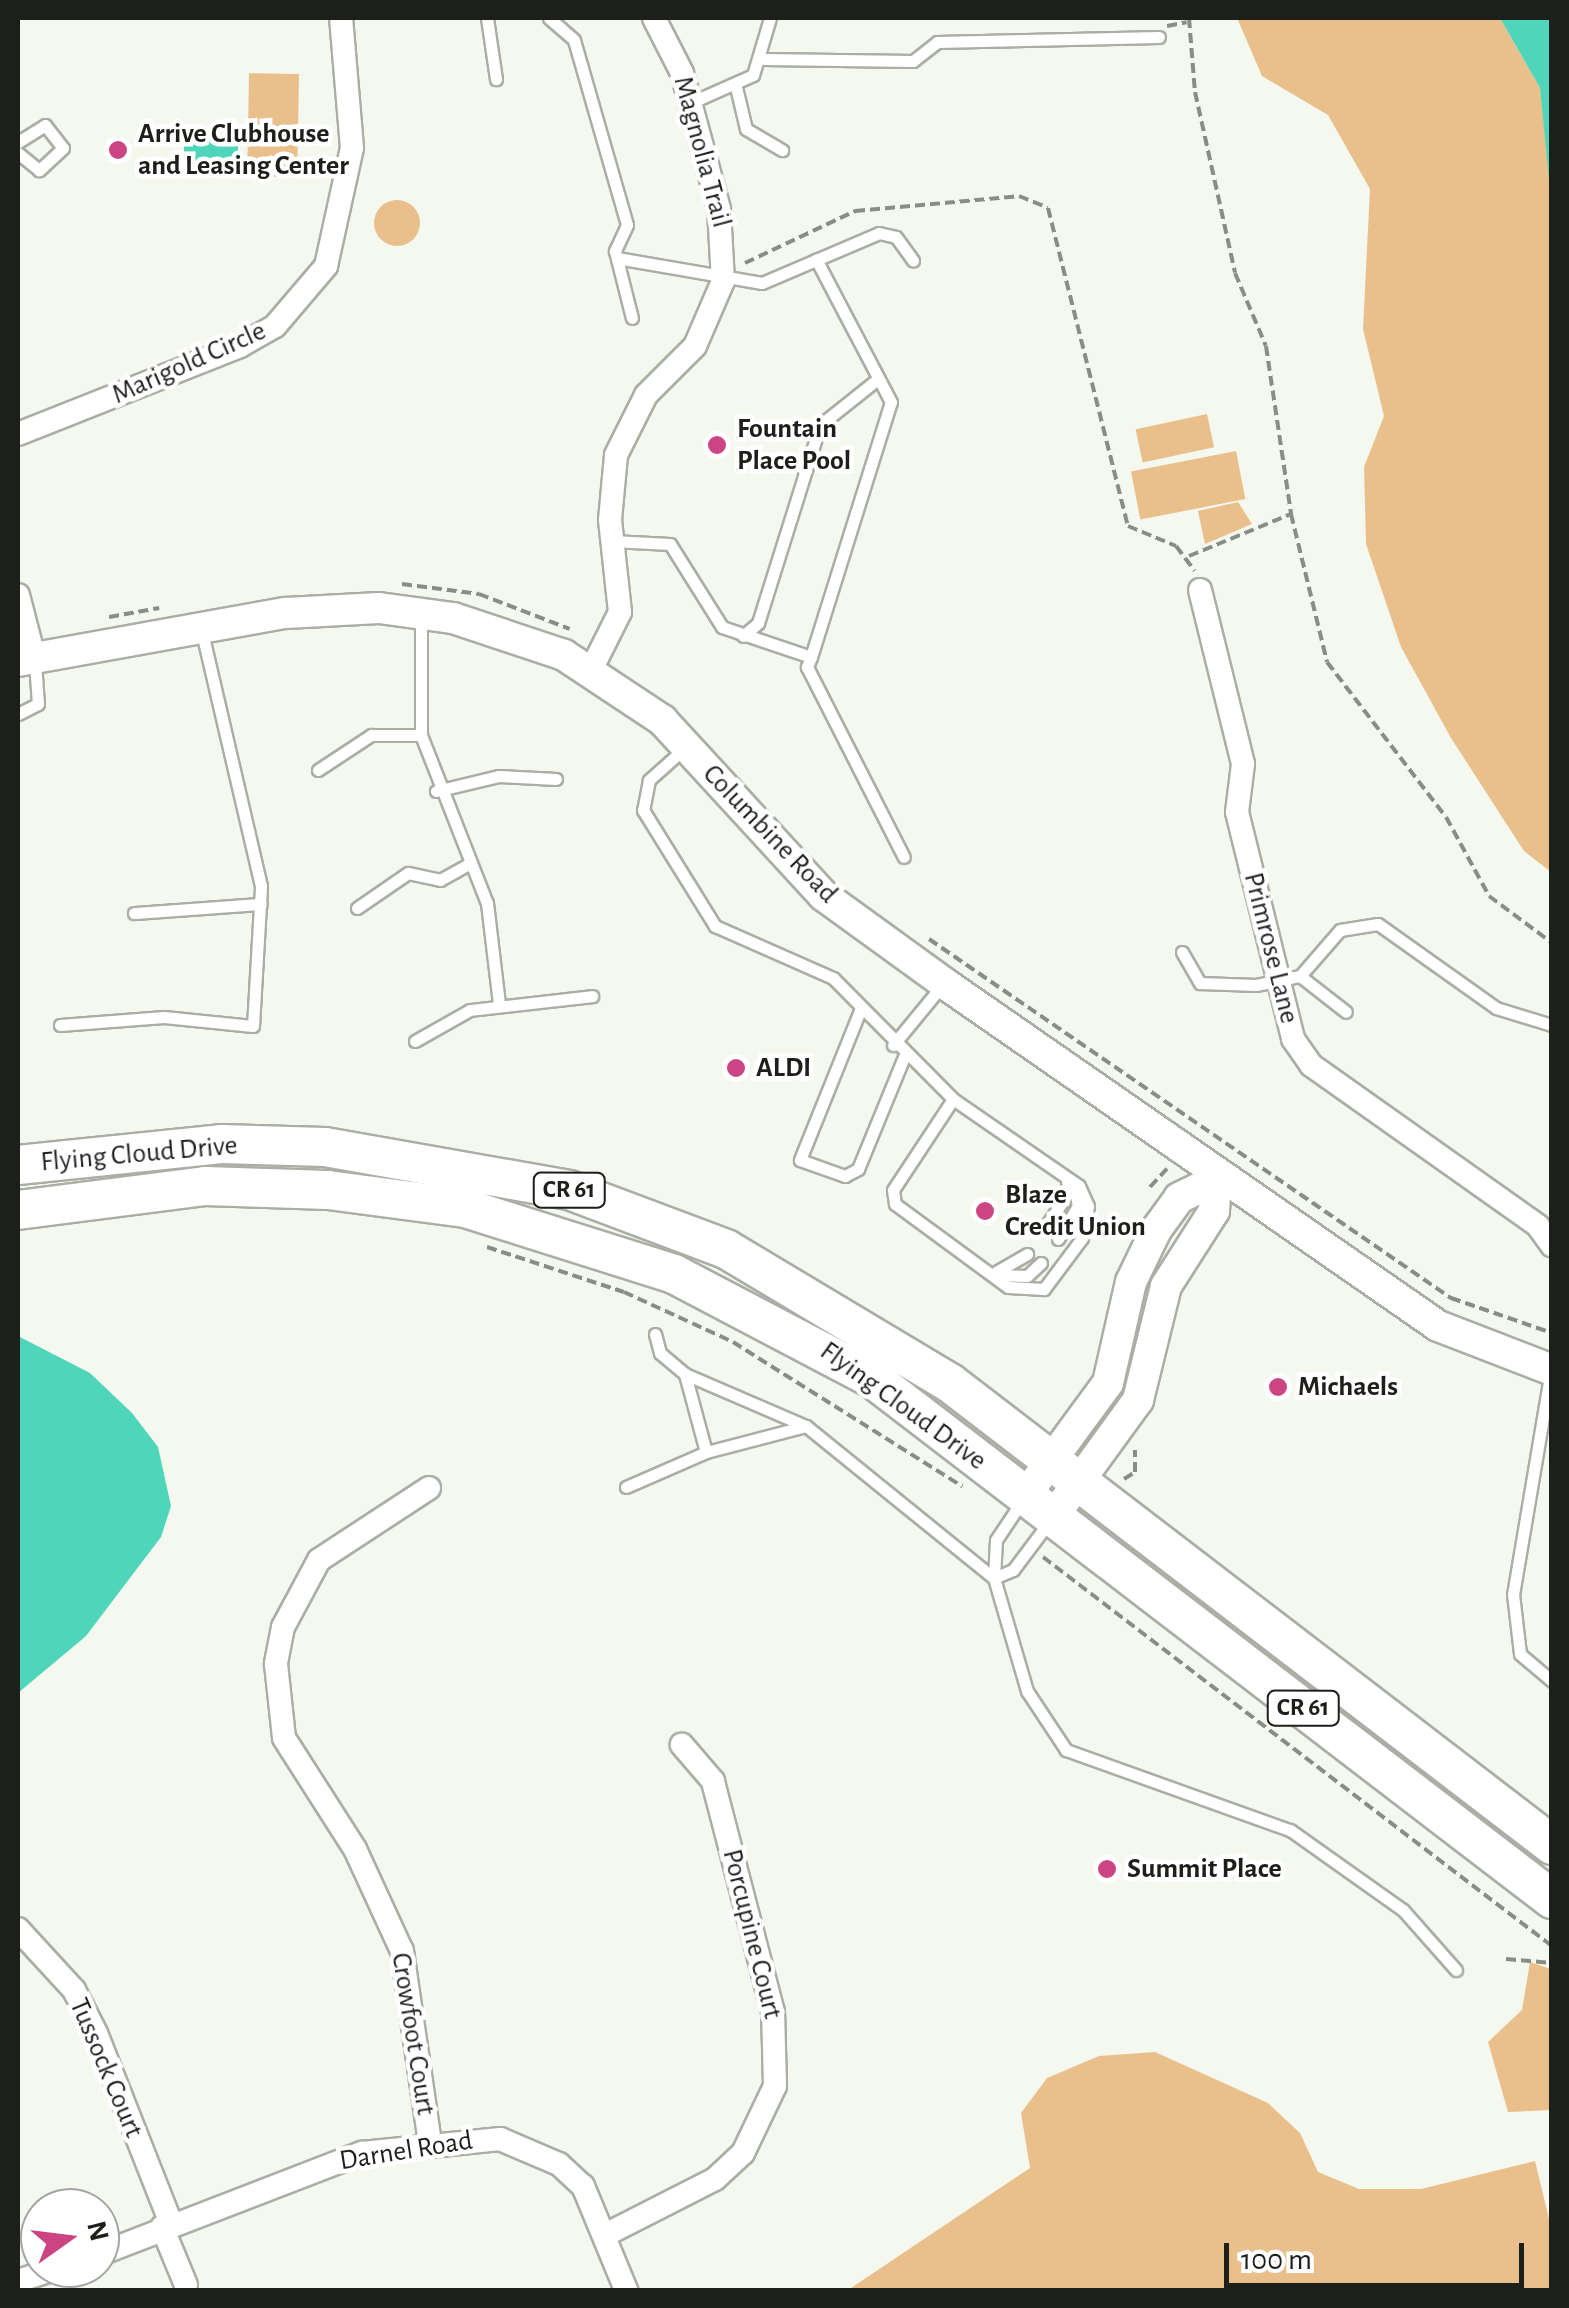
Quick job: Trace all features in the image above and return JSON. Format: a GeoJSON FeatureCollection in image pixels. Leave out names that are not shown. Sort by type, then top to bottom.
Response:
{"type":"FeatureCollection","features":[{"type":"Feature","properties":{"kind":"main road","name":"Flying Cloud Drive"},"geometry":{"type":"LineString","coordinates":[[18,1165],[221,1144],[324,1147],[569,1190],[726,1250],[820,1298],[1066,1472],[1552,1845]]}},
{"type":"Feature","properties":{"kind":"main road","name":"Flying Cloud Drive"},"geometry":{"type":"LineString","coordinates":[[18,1210],[205,1186],[328,1190],[465,1208],[561,1233],[793,1330],[1036,1520],[1552,1899]]}},
{"type":"Feature","properties":{"kind":"street","name":"Marigold Circle"},"geometry":{"type":"LineString","coordinates":[[18,434],[240,346],[275,326],[326,266],[352,148],[342,18]]}},
{"type":"Feature","properties":{"kind":"street","name":"Magnolia Trail"},"geometry":{"type":"LineString","coordinates":[[591,670],[620,612],[609,486],[622,439],[646,395],[695,346],[723,281],[719,209],[690,103],[654,18]]}},
{"type":"Feature","properties":{"kind":"street","name":"Primrose Lane"},"geometry":{"type":"LineString","coordinates":[[1200,590],[1243,764],[1238,812],[1289,978],[1293,1039],[1311,1065],[1538,1226],[1552,1246]]}},
{"type":"Feature","properties":{"kind":"street"},"geometry":{"type":"LineString","coordinates":[[18,595],[26,659]]}},
{"type":"Feature","properties":{"kind":"street","name":"Columbine Road"},"geometry":{"type":"LineString","coordinates":[[26,659],[332,609],[421,612],[507,632],[591,670],[686,747],[824,896],[944,984],[1216,1180],[1438,1326],[1551,1370]]}},
{"type":"Feature","properties":{"kind":"street"},"geometry":{"type":"LineString","coordinates":[[1036,1520],[1066,1472],[1138,1400],[1166,1286],[1214,1211],[1216,1180]]}},
{"type":"Feature","properties":{"kind":"street","name":"Crowfoot Court"},"geometry":{"type":"LineString","coordinates":[[429,1488],[376,1514],[319,1560],[283,1627],[276,1682],[299,1772],[355,1849],[402,1951],[430,2144]]}},
{"type":"Feature","properties":{"kind":"street","name":"Porcupine Court"},"geometry":{"type":"LineString","coordinates":[[610,2233],[715,2179],[743,2153],[775,2086],[773,2012],[713,1780],[682,1745]]}},
{"type":"Feature","properties":{"kind":"street","name":"Tussock Court"},"geometry":{"type":"LineString","coordinates":[[18,1928],[88,2019],[167,2225]]}},
{"type":"Feature","properties":{"kind":"street","name":"Darnel Road"},"geometry":{"type":"LineString","coordinates":[[120,2245],[315,2167],[430,2144],[500,2139],[531,2148],[583,2186],[610,2233],[626,2290]]}},
{"type":"Feature","properties":{"kind":"street"},"geometry":{"type":"LineString","coordinates":[[167,2225],[186,2285]]}},
{"type":"Feature","properties":{"kind":"lane"},"geometry":{"type":"LineString","coordinates":[[487,18],[496,80]]}},
{"type":"Feature","properties":{"kind":"lane"},"geometry":{"type":"LineString","coordinates":[[549,18],[574,40],[627,226],[617,258],[632,318]]}},
{"type":"Feature","properties":{"kind":"lane"},"geometry":{"type":"LineString","coordinates":[[690,103],[736,87],[764,59],[770,18]]}},
{"type":"Feature","properties":{"kind":"lane"},"geometry":{"type":"LineString","coordinates":[[764,59],[912,61],[937,42],[1159,36]]}},
{"type":"Feature","properties":{"kind":"lane"},"geometry":{"type":"LineString","coordinates":[[736,87],[746,129],[782,150]]}},
{"type":"Feature","properties":{"kind":"lane"},"geometry":{"type":"LineString","coordinates":[[18,142],[45,125],[63,148],[39,170],[18,153]]}},
{"type":"Feature","properties":{"kind":"lane"},"geometry":{"type":"LineString","coordinates":[[617,258],[723,281],[762,282],[879,233],[896,237],[913,260]]}},
{"type":"Feature","properties":{"kind":"lane"},"geometry":{"type":"LineString","coordinates":[[816,260],[892,402],[807,668],[904,857]]}},
{"type":"Feature","properties":{"kind":"lane"},"geometry":{"type":"LineString","coordinates":[[744,636],[758,623],[820,426],[879,378]]}},
{"type":"Feature","properties":{"kind":"lane"},"geometry":{"type":"LineString","coordinates":[[612,541],[670,544],[722,627],[811,656]]}},
{"type":"Feature","properties":{"kind":"lane"},"geometry":{"type":"LineString","coordinates":[[421,612],[422,735],[436,791],[471,863],[496,942],[499,1004]]}},
{"type":"Feature","properties":{"kind":"lane"},"geometry":{"type":"LineString","coordinates":[[60,1026],[164,1017],[253,1026],[260,904],[200,629]]}},
{"type":"Feature","properties":{"kind":"lane"},"geometry":{"type":"LineString","coordinates":[[18,714],[38,704],[26,659]]}},
{"type":"Feature","properties":{"kind":"lane"},"geometry":{"type":"LineString","coordinates":[[318,770],[371,735],[422,735]]}},
{"type":"Feature","properties":{"kind":"lane"},"geometry":{"type":"LineString","coordinates":[[686,747],[642,799],[703,912],[732,935],[824,972],[904,1057],[953,1099],[1066,1174],[1088,1218],[1052,1283],[1022,1292],[901,1211],[893,1197],[899,1180],[953,1099]]}},
{"type":"Feature","properties":{"kind":"lane"},"geometry":{"type":"LineString","coordinates":[[436,791],[499,776],[556,779]]}},
{"type":"Feature","properties":{"kind":"lane"},"geometry":{"type":"LineString","coordinates":[[357,908],[408,873],[440,880],[471,863]]}},
{"type":"Feature","properties":{"kind":"lane"},"geometry":{"type":"LineString","coordinates":[[134,913],[260,904]]}},
{"type":"Feature","properties":{"kind":"lane"},"geometry":{"type":"LineString","coordinates":[[1289,978],[1340,930],[1378,924],[1496,1008],[1552,1025]]}},
{"type":"Feature","properties":{"kind":"lane"},"geometry":{"type":"LineString","coordinates":[[1182,952],[1200,983],[1289,978],[1346,1012]]}},
{"type":"Feature","properties":{"kind":"lane"},"geometry":{"type":"LineString","coordinates":[[893,1045],[944,984]]}},
{"type":"Feature","properties":{"kind":"lane"},"geometry":{"type":"LineString","coordinates":[[415,1041],[499,1004],[592,996]]}},
{"type":"Feature","properties":{"kind":"lane"},"geometry":{"type":"LineString","coordinates":[[861,1008],[800,1160],[845,1176],[858,1169],[904,1057]]}},
{"type":"Feature","properties":{"kind":"lane"},"geometry":{"type":"LineString","coordinates":[[1044,1229],[1068,1193],[1066,1174]]}},
{"type":"Feature","properties":{"kind":"lane"},"geometry":{"type":"LineString","coordinates":[[1058,1239],[1078,1206],[1066,1174]]}},
{"type":"Feature","properties":{"kind":"lane"},"geometry":{"type":"LineString","coordinates":[[987,1272],[1012,1269],[1027,1254]]}},
{"type":"Feature","properties":{"kind":"lane"},"geometry":{"type":"LineString","coordinates":[[987,1272],[1016,1279],[1041,1262]]}},
{"type":"Feature","properties":{"kind":"lane"},"geometry":{"type":"LineString","coordinates":[[655,1334],[660,1353],[685,1374],[806,1426],[994,1578]]}},
{"type":"Feature","properties":{"kind":"lane"},"geometry":{"type":"LineString","coordinates":[[1551,1370],[1516,1555],[1514,1625],[1520,1654],[1552,1681]]}},
{"type":"Feature","properties":{"kind":"lane"},"geometry":{"type":"LineString","coordinates":[[685,1374],[706,1452]]}},
{"type":"Feature","properties":{"kind":"lane"},"geometry":{"type":"LineString","coordinates":[[626,1487],[706,1452],[806,1426]]}},
{"type":"Feature","properties":{"kind":"lane"},"geometry":{"type":"LineString","coordinates":[[1036,1520],[996,1540],[994,1578],[1027,1691],[1066,1750],[1290,1830],[1403,1910],[1456,1970]]}},
{"type":"Feature","properties":{"kind":"lane"},"geometry":{"type":"LineString","coordinates":[[994,1578],[1036,1520]]}},
{"type":"Feature","properties":{"kind":"path"},"geometry":{"type":"LineString","coordinates":[[1189,18],[1224,228],[1266,346],[1291,514],[1326,662],[1446,817],[1489,896],[1552,942]]}},
{"type":"Feature","properties":{"kind":"path"},"geometry":{"type":"LineString","coordinates":[[745,264],[856,211],[1036,200],[1058,230],[1128,526],[1189,556],[1200,590]]}},
{"type":"Feature","properties":{"kind":"path"},"geometry":{"type":"LineString","coordinates":[[1189,556],[1291,514]]}},
{"type":"Feature","properties":{"kind":"path"},"geometry":{"type":"LineString","coordinates":[[482,1246],[624,1292],[734,1342],[973,1491]]}},
{"type":"Feature","properties":{"kind":"path"},"geometry":{"type":"LineString","coordinates":[[1036,1520],[1552,1946]]}},
{"type":"Feature","properties":{"kind":"path"},"geometry":{"type":"LineString","coordinates":[[1506,1959],[1552,1962]]}},
{"type":"Feature","properties":{"kind":"shaded area"},"geometry":{"type":"Polygon","coordinates":[[[1237,18],[1500,18],[1540,88],[1552,200],[1551,872],[1524,851],[1451,738],[1401,647],[1366,544],[1364,467],[1384,416],[1363,329],[1370,189],[1328,115],[1262,76],[1237,18]]]}},
{"type":"Feature","properties":{"kind":"shaded area"},"geometry":{"type":"Polygon","coordinates":[[[1500,18],[1551,18],[1551,200],[1540,88],[1500,18]]]}},
{"type":"Feature","properties":{"kind":"shaded area"},"geometry":{"type":"Polygon","coordinates":[[[249,73],[299,74],[297,177],[247,176],[249,73]]]}},
{"type":"Feature","properties":{"kind":"shaded area"},"geometry":{"type":"Polygon","coordinates":[[[184,139],[238,139],[238,167],[184,167],[184,139]]]}},
{"type":"Feature","properties":{"kind":"shaded area"},"geometry":{"type":"Polygon","coordinates":[[[397,200],[413,207],[420,223],[413,239],[397,246],[381,239],[374,223],[381,207],[397,200]]]}},
{"type":"Feature","properties":{"kind":"shaded area"},"geometry":{"type":"Polygon","coordinates":[[[1207,414],[1214,447],[1143,462],[1136,429],[1207,414]]]}},
{"type":"Feature","properties":{"kind":"shaded area"},"geometry":{"type":"Polygon","coordinates":[[[1236,451],[1245,499],[1140,520],[1131,471],[1236,451]]]}},
{"type":"Feature","properties":{"kind":"shaded area"},"geometry":{"type":"Polygon","coordinates":[[[1238,502],[1252,524],[1205,544],[1198,511],[1238,502]]]}},
{"type":"Feature","properties":{"kind":"shaded area"},"geometry":{"type":"Polygon","coordinates":[[[18,1336],[90,1373],[132,1413],[158,1447],[171,1506],[161,1537],[86,1636],[18,1693],[18,1336]]]}},
{"type":"Feature","properties":{"kind":"shaded area"},"geometry":{"type":"Polygon","coordinates":[[[1530,1962],[1551,1969],[1551,2110],[1508,2112],[1488,2042],[1522,2010],[1530,1962]]]}},
{"type":"Feature","properties":{"kind":"shaded area"},"geometry":{"type":"Polygon","coordinates":[[[1155,2052],[1268,2103],[1300,2133],[1318,2172],[1359,2189],[1421,2189],[1535,2161],[1551,2227],[1551,2290],[848,2290],[1030,2168],[1021,2113],[1047,2078],[1099,2056],[1155,2052]]]}},
{"type":"Feature","properties":{"kind":"place","name":"Arrive Clubhouse and Leasing Center"},"geometry":{"type":"Point","coordinates":[118,150]}},
{"type":"Feature","properties":{"kind":"place","name":"Fountain Place Pool"},"geometry":{"type":"Point","coordinates":[717,445]}},
{"type":"Feature","properties":{"kind":"place","name":"ALDI"},"geometry":{"type":"Point","coordinates":[736,1068]}},
{"type":"Feature","properties":{"kind":"place","name":"Blaze Credit Union"},"geometry":{"type":"Point","coordinates":[985,1211]}},
{"type":"Feature","properties":{"kind":"place","name":"Michaels"},"geometry":{"type":"Point","coordinates":[1278,1387]}},
{"type":"Feature","properties":{"kind":"place","name":"Summit Place"},"geometry":{"type":"Point","coordinates":[1107,1869]}}]}
